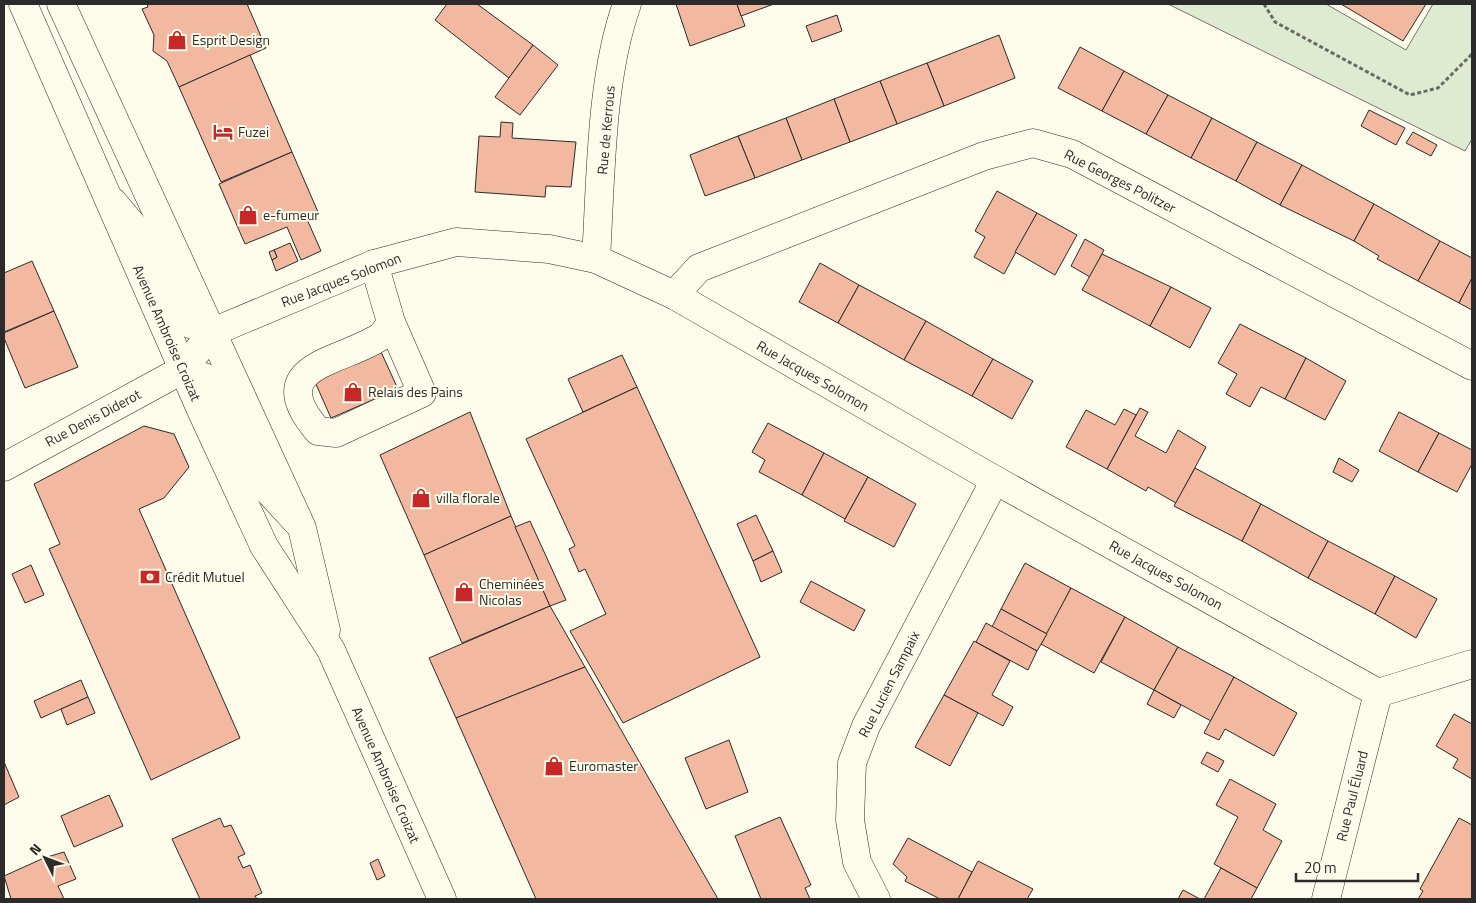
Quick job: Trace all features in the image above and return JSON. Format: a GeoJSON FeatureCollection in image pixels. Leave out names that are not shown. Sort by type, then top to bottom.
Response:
{"type":"FeatureCollection","features":[{"type":"Feature","properties":{"kind":"street","name":"Avenue Ambroise Croizat"},"geometry":{"type":"LineString","coordinates":[[23,4],[182,370],[246,481],[264,546],[331,650],[442,899]]}},
{"type":"Feature","properties":{"kind":"street","name":"Avenue Ambroise Croizat"},"geometry":{"type":"LineString","coordinates":[[61,4],[302,528],[331,650]]}},
{"type":"Feature","properties":{"kind":"street","name":"Rue de Kerrous"},"geometry":{"type":"LineString","coordinates":[[596,259],[606,112],[618,29],[627,4]]}},
{"type":"Feature","properties":{"kind":"street","name":"Rue Georges Politzer"},"geometry":{"type":"LineString","coordinates":[[674,295],[699,268],[984,156],[1033,143],[1072,154],[1472,366]]}},
{"type":"Feature","properties":{"kind":"street"},"geometry":{"type":"LineString","coordinates":[[107,194],[155,252],[185,322],[213,332],[182,370]]}},
{"type":"Feature","properties":{"kind":"street","name":"Rue Jacques Solomon"},"geometry":{"type":"LineString","coordinates":[[213,332],[374,264],[456,242],[548,249],[596,259],[674,295],[995,480],[1378,693]]}},
{"type":"Feature","properties":{"kind":"street"},"geometry":{"type":"LineString","coordinates":[[374,264],[392,322],[422,393],[336,433],[318,431],[304,415],[297,394],[302,378],[322,362],[381,337],[392,322]]}},
{"type":"Feature","properties":{"kind":"street","name":"Rue Denis Diderot"},"geometry":{"type":"LineString","coordinates":[[4,467],[182,370]]}},
{"type":"Feature","properties":{"kind":"street","name":"Rue Lucien Sampaix"},"geometry":{"type":"LineString","coordinates":[[876,899],[857,862],[850,820],[852,763],[866,726],[995,480]]}},
{"type":"Feature","properties":{"kind":"street"},"geometry":{"type":"LineString","coordinates":[[246,481],[302,528]]}},
{"type":"Feature","properties":{"kind":"street"},"geometry":{"type":"LineString","coordinates":[[1378,693],[1472,664]]}},
{"type":"Feature","properties":{"kind":"street","name":"Rue Paul Éluard"},"geometry":{"type":"LineString","coordinates":[[1326,899],[1378,693]]}},
{"type":"Feature","properties":{"kind":"path"},"geometry":{"type":"LineString","coordinates":[[1264,4],[1275,22],[1410,95],[1438,88],[1472,54]]}},
{"type":"Feature","properties":{"kind":"green space"},"geometry":{"type":"Polygon","coordinates":[[[1168,4],[1326,4],[1406,50],[1433,4],[1472,4],[1472,139],[1465,151],[1168,4]]]}},
{"type":"Feature","properties":{"kind":"building"},"geometry":{"type":"Polygon","coordinates":[[[147,4],[247,4],[266,48],[179,87],[167,61],[153,51],[154,35],[142,9],[148,7],[147,4]]]}},
{"type":"Feature","properties":{"kind":"building"},"geometry":{"type":"Polygon","coordinates":[[[447,4],[477,4],[533,45],[509,78],[435,20],[447,4]]]}},
{"type":"Feature","properties":{"kind":"building"},"geometry":{"type":"Polygon","coordinates":[[[676,4],[737,4],[745,26],[690,46],[676,4]]]}},
{"type":"Feature","properties":{"kind":"building"},"geometry":{"type":"Polygon","coordinates":[[[737,4],[774,4],[741,16],[737,4]]]}},
{"type":"Feature","properties":{"kind":"building"},"geometry":{"type":"Polygon","coordinates":[[[1341,4],[1426,4],[1403,41],[1341,4]]]}},
{"type":"Feature","properties":{"kind":"building"},"geometry":{"type":"Polygon","coordinates":[[[837,15],[842,31],[812,42],[806,26],[837,15]]]}},
{"type":"Feature","properties":{"kind":"building"},"geometry":{"type":"Polygon","coordinates":[[[999,35],[1015,78],[944,106],[927,63],[999,35]]]}},
{"type":"Feature","properties":{"kind":"building"},"geometry":{"type":"Polygon","coordinates":[[[533,45],[558,65],[520,115],[495,97],[533,45]]]}},
{"type":"Feature","properties":{"kind":"building"},"geometry":{"type":"Polygon","coordinates":[[[1080,47],[1124,71],[1102,111],[1058,88],[1080,47]]]}},
{"type":"Feature","properties":{"kind":"building"},"geometry":{"type":"Polygon","coordinates":[[[250,55],[292,152],[221,182],[179,87],[250,55]]]}},
{"type":"Feature","properties":{"kind":"building"},"geometry":{"type":"Polygon","coordinates":[[[927,63],[944,106],[897,124],[880,81],[927,63]]]}},
{"type":"Feature","properties":{"kind":"building"},"geometry":{"type":"Polygon","coordinates":[[[1124,71],[1168,95],[1146,134],[1102,111],[1124,71]]]}},
{"type":"Feature","properties":{"kind":"building"},"geometry":{"type":"Polygon","coordinates":[[[880,81],[897,124],[850,142],[834,99],[880,81]]]}},
{"type":"Feature","properties":{"kind":"building"},"geometry":{"type":"Polygon","coordinates":[[[1168,95],[1212,118],[1191,158],[1146,134],[1168,95]]]}},
{"type":"Feature","properties":{"kind":"building"},"geometry":{"type":"Polygon","coordinates":[[[834,99],[850,142],[802,160],[786,118],[834,99]]]}},
{"type":"Feature","properties":{"kind":"building"},"geometry":{"type":"Polygon","coordinates":[[[1369,110],[1405,128],[1396,145],[1361,126],[1369,110]]]}},
{"type":"Feature","properties":{"kind":"building"},"geometry":{"type":"Polygon","coordinates":[[[786,118],[802,160],[755,178],[738,136],[786,118]]]}},
{"type":"Feature","properties":{"kind":"building"},"geometry":{"type":"Polygon","coordinates":[[[1212,118],[1257,142],[1236,181],[1191,158],[1212,118]]]}},
{"type":"Feature","properties":{"kind":"building"},"geometry":{"type":"Polygon","coordinates":[[[501,122],[513,123],[512,138],[576,142],[571,187],[546,186],[545,197],[475,192],[479,136],[500,137],[501,122]]]}},
{"type":"Feature","properties":{"kind":"building"},"geometry":{"type":"Polygon","coordinates":[[[1413,132],[1437,145],[1431,156],[1406,143],[1413,132]]]}},
{"type":"Feature","properties":{"kind":"building"},"geometry":{"type":"Polygon","coordinates":[[[738,136],[755,178],[705,196],[690,155],[738,136]]]}},
{"type":"Feature","properties":{"kind":"building"},"geometry":{"type":"Polygon","coordinates":[[[1257,142],[1302,165],[1280,205],[1236,181],[1257,142]]]}},
{"type":"Feature","properties":{"kind":"building"},"geometry":{"type":"Polygon","coordinates":[[[292,152],[318,212],[306,217],[321,251],[301,260],[287,227],[245,244],[219,184],[292,152]]]}},
{"type":"Feature","properties":{"kind":"building"},"geometry":{"type":"Polygon","coordinates":[[[1302,165],[1374,204],[1354,241],[1280,205],[1302,165]]]}},
{"type":"Feature","properties":{"kind":"building"},"geometry":{"type":"Polygon","coordinates":[[[997,191],[1037,213],[1004,274],[974,257],[985,237],[975,231],[997,191]]]}},
{"type":"Feature","properties":{"kind":"building"},"geometry":{"type":"Polygon","coordinates":[[[1374,204],[1440,241],[1418,281],[1377,259],[1379,256],[1354,241],[1374,204]]]}},
{"type":"Feature","properties":{"kind":"building"},"geometry":{"type":"Polygon","coordinates":[[[1037,213],[1077,235],[1055,275],[1015,252],[1037,213]]]}},
{"type":"Feature","properties":{"kind":"building"},"geometry":{"type":"Polygon","coordinates":[[[1085,239],[1104,250],[1090,277],[1071,266],[1085,239]]]}},
{"type":"Feature","properties":{"kind":"building"},"geometry":{"type":"Polygon","coordinates":[[[1440,241],[1472,258],[1472,278],[1459,303],[1418,281],[1440,241]]]}},
{"type":"Feature","properties":{"kind":"building"},"geometry":{"type":"Polygon","coordinates":[[[290,243],[298,261],[276,271],[272,260],[277,257],[274,250],[290,243]]]}},
{"type":"Feature","properties":{"kind":"building"},"geometry":{"type":"Polygon","coordinates":[[[274,250],[277,257],[272,260],[269,252],[274,250]]]}},
{"type":"Feature","properties":{"kind":"building"},"geometry":{"type":"Polygon","coordinates":[[[1102,254],[1171,287],[1150,326],[1082,290],[1102,254]]]}},
{"type":"Feature","properties":{"kind":"building"},"geometry":{"type":"Polygon","coordinates":[[[32,261],[54,311],[4,332],[4,273],[32,261]]]}},
{"type":"Feature","properties":{"kind":"building"},"geometry":{"type":"Polygon","coordinates":[[[820,263],[859,285],[838,323],[799,302],[820,263]]]}},
{"type":"Feature","properties":{"kind":"building"},"geometry":{"type":"Polygon","coordinates":[[[1472,278],[1472,310],[1459,303],[1472,278]]]}},
{"type":"Feature","properties":{"kind":"building"},"geometry":{"type":"Polygon","coordinates":[[[859,285],[926,321],[904,360],[838,323],[859,285]]]}},
{"type":"Feature","properties":{"kind":"building"},"geometry":{"type":"Polygon","coordinates":[[[1171,287],[1211,308],[1190,348],[1150,326],[1171,287]]]}},
{"type":"Feature","properties":{"kind":"building"},"geometry":{"type":"Polygon","coordinates":[[[54,311],[78,367],[25,388],[4,338],[4,333],[54,311]]]}},
{"type":"Feature","properties":{"kind":"building"},"geometry":{"type":"Polygon","coordinates":[[[926,321],[993,359],[972,396],[904,360],[926,321]]]}},
{"type":"Feature","properties":{"kind":"building"},"geometry":{"type":"Polygon","coordinates":[[[1240,324],[1306,358],[1285,399],[1261,387],[1250,407],[1226,394],[1237,374],[1218,363],[1240,324]]]}},
{"type":"Feature","properties":{"kind":"building"},"geometry":{"type":"Polygon","coordinates":[[[381,352],[398,389],[331,418],[315,382],[381,352]]]}},
{"type":"Feature","properties":{"kind":"building"},"geometry":{"type":"Polygon","coordinates":[[[622,355],[637,387],[583,412],[568,379],[622,355]]]}},
{"type":"Feature","properties":{"kind":"building"},"geometry":{"type":"Polygon","coordinates":[[[1306,358],[1346,381],[1325,420],[1285,399],[1306,358]]]}},
{"type":"Feature","properties":{"kind":"building"},"geometry":{"type":"Polygon","coordinates":[[[993,359],[1033,381],[1012,419],[972,396],[993,359]]]}},
{"type":"Feature","properties":{"kind":"building"},"geometry":{"type":"Polygon","coordinates":[[[637,387],[760,657],[623,723],[570,631],[606,614],[585,569],[579,572],[569,549],[575,546],[526,439],[637,387]]]}},
{"type":"Feature","properties":{"kind":"building"},"geometry":{"type":"Polygon","coordinates":[[[1140,408],[1148,412],[1135,436],[1166,453],[1178,430],[1206,447],[1176,503],[1148,487],[1146,491],[1107,469],[1140,408]]]}},
{"type":"Feature","properties":{"kind":"building"},"geometry":{"type":"Polygon","coordinates":[[[1124,409],[1136,415],[1107,469],[1066,447],[1086,410],[1115,425],[1124,409]]]}},
{"type":"Feature","properties":{"kind":"building"},"geometry":{"type":"Polygon","coordinates":[[[470,412],[511,516],[424,555],[380,455],[470,412]]]}},
{"type":"Feature","properties":{"kind":"building"},"geometry":{"type":"Polygon","coordinates":[[[1399,412],[1439,433],[1418,472],[1379,451],[1399,412]]]}},
{"type":"Feature","properties":{"kind":"building"},"geometry":{"type":"Polygon","coordinates":[[[768,423],[824,453],[802,495],[759,472],[765,460],[752,452],[768,423]]]}},
{"type":"Feature","properties":{"kind":"building"},"geometry":{"type":"Polygon","coordinates":[[[144,426],[174,434],[189,467],[164,498],[139,509],[240,738],[151,780],[49,549],[60,544],[34,484],[144,426]]]}},
{"type":"Feature","properties":{"kind":"building"},"geometry":{"type":"Polygon","coordinates":[[[1439,433],[1472,450],[1472,464],[1457,492],[1418,472],[1439,433]]]}},
{"type":"Feature","properties":{"kind":"building"},"geometry":{"type":"Polygon","coordinates":[[[824,453],[868,477],[845,519],[802,495],[824,453]]]}},
{"type":"Feature","properties":{"kind":"building"},"geometry":{"type":"Polygon","coordinates":[[[1339,458],[1359,470],[1352,482],[1333,472],[1339,458]]]}},
{"type":"Feature","properties":{"kind":"building"},"geometry":{"type":"Polygon","coordinates":[[[1195,468],[1261,504],[1242,541],[1174,506],[1195,468]]]}},
{"type":"Feature","properties":{"kind":"building"},"geometry":{"type":"Polygon","coordinates":[[[868,477],[916,504],[894,547],[844,521],[868,477]]]}},
{"type":"Feature","properties":{"kind":"building"},"geometry":{"type":"Polygon","coordinates":[[[1261,504],[1328,541],[1308,578],[1242,541],[1261,504]]]}},
{"type":"Feature","properties":{"kind":"building"},"geometry":{"type":"Polygon","coordinates":[[[756,515],[773,551],[753,561],[737,524],[756,515]]]}},
{"type":"Feature","properties":{"kind":"building"},"geometry":{"type":"Polygon","coordinates":[[[511,516],[550,606],[462,643],[424,555],[511,516]]]}},
{"type":"Feature","properties":{"kind":"building"},"geometry":{"type":"Polygon","coordinates":[[[530,521],[566,600],[550,606],[515,527],[530,521]]]}},
{"type":"Feature","properties":{"kind":"building"},"geometry":{"type":"Polygon","coordinates":[[[1328,541],[1395,576],[1375,614],[1308,578],[1328,541]]]}},
{"type":"Feature","properties":{"kind":"building"},"geometry":{"type":"Polygon","coordinates":[[[773,551],[782,572],[761,582],[753,561],[773,551]]]}},
{"type":"Feature","properties":{"kind":"building"},"geometry":{"type":"Polygon","coordinates":[[[1025,563],[1071,588],[1047,634],[1001,609],[1025,563]]]}},
{"type":"Feature","properties":{"kind":"building"},"geometry":{"type":"Polygon","coordinates":[[[31,565],[44,595],[25,603],[12,574],[31,565]]]}},
{"type":"Feature","properties":{"kind":"building"},"geometry":{"type":"Polygon","coordinates":[[[1395,576],[1437,599],[1416,638],[1375,614],[1395,576]]]}},
{"type":"Feature","properties":{"kind":"building"},"geometry":{"type":"Polygon","coordinates":[[[811,581],[865,610],[854,631],[800,602],[811,581]]]}},
{"type":"Feature","properties":{"kind":"building"},"geometry":{"type":"Polygon","coordinates":[[[1071,588],[1125,617],[1094,673],[1041,644],[1071,588]]]}},
{"type":"Feature","properties":{"kind":"building"},"geometry":{"type":"Polygon","coordinates":[[[550,606],[585,667],[456,718],[429,658],[550,606]]]}},
{"type":"Feature","properties":{"kind":"building"},"geometry":{"type":"Polygon","coordinates":[[[1001,609],[1047,634],[1037,651],[992,627],[1001,609]]]}},
{"type":"Feature","properties":{"kind":"building"},"geometry":{"type":"Polygon","coordinates":[[[1125,617],[1178,647],[1154,690],[1101,662],[1125,617]]]}},
{"type":"Feature","properties":{"kind":"building"},"geometry":{"type":"Polygon","coordinates":[[[986,623],[1037,651],[1028,670],[976,642],[986,623]]]}},
{"type":"Feature","properties":{"kind":"building"},"geometry":{"type":"Polygon","coordinates":[[[974,641],[1010,661],[992,695],[1013,707],[1003,726],[944,695],[974,641]]]}},
{"type":"Feature","properties":{"kind":"building"},"geometry":{"type":"Polygon","coordinates":[[[1178,647],[1234,677],[1211,721],[1154,690],[1178,647]]]}},
{"type":"Feature","properties":{"kind":"building"},"geometry":{"type":"Polygon","coordinates":[[[585,667],[718,899],[536,899],[456,718],[585,667]]]}},
{"type":"Feature","properties":{"kind":"building"},"geometry":{"type":"Polygon","coordinates":[[[1234,677],[1297,713],[1274,756],[1225,729],[1219,740],[1204,733],[1234,677]]]}},
{"type":"Feature","properties":{"kind":"building"},"geometry":{"type":"Polygon","coordinates":[[[81,680],[88,697],[41,718],[34,701],[81,680]]]}},
{"type":"Feature","properties":{"kind":"building"},"geometry":{"type":"Polygon","coordinates":[[[1154,690],[1181,705],[1174,718],[1147,704],[1154,690]]]}},
{"type":"Feature","properties":{"kind":"building"},"geometry":{"type":"Polygon","coordinates":[[[944,695],[978,713],[950,766],[915,747],[944,695]]]}},
{"type":"Feature","properties":{"kind":"building"},"geometry":{"type":"Polygon","coordinates":[[[88,697],[95,713],[67,725],[61,709],[88,697]]]}},
{"type":"Feature","properties":{"kind":"building"},"geometry":{"type":"Polygon","coordinates":[[[1454,714],[1472,724],[1472,779],[1453,768],[1458,759],[1436,746],[1454,714]]]}},
{"type":"Feature","properties":{"kind":"building"},"geometry":{"type":"Polygon","coordinates":[[[729,740],[748,792],[706,809],[685,758],[729,740]]]}},
{"type":"Feature","properties":{"kind":"building"},"geometry":{"type":"Polygon","coordinates":[[[1207,752],[1224,761],[1218,772],[1201,763],[1207,752]]]}},
{"type":"Feature","properties":{"kind":"building"},"geometry":{"type":"Polygon","coordinates":[[[4,762],[19,797],[4,805],[4,762]]]}},
{"type":"Feature","properties":{"kind":"building"},"geometry":{"type":"Polygon","coordinates":[[[1230,779],[1276,804],[1263,830],[1282,841],[1257,888],[1214,864],[1238,817],[1216,805],[1230,779]]]}},
{"type":"Feature","properties":{"kind":"building"},"geometry":{"type":"Polygon","coordinates":[[[109,795],[123,826],[74,847],[61,816],[109,795]]]}},
{"type":"Feature","properties":{"kind":"building"},"geometry":{"type":"Polygon","coordinates":[[[780,817],[811,885],[805,888],[810,899],[761,899],[735,836],[780,817]]]}},
{"type":"Feature","properties":{"kind":"building"},"geometry":{"type":"Polygon","coordinates":[[[220,818],[224,827],[231,825],[245,854],[238,857],[243,868],[250,865],[262,893],[255,896],[257,899],[200,899],[172,839],[220,818]]]}},
{"type":"Feature","properties":{"kind":"building"},"geometry":{"type":"Polygon","coordinates":[[[1459,818],[1472,825],[1472,899],[1418,899],[1423,891],[1420,889],[1459,818]]]}},
{"type":"Feature","properties":{"kind":"building"},"geometry":{"type":"Polygon","coordinates":[[[908,838],[972,872],[958,899],[940,899],[905,881],[907,877],[893,864],[908,838]]]}},
{"type":"Feature","properties":{"kind":"building"},"geometry":{"type":"Polygon","coordinates":[[[64,852],[76,879],[58,886],[64,899],[11,899],[4,876],[44,858],[64,852]]]}},
{"type":"Feature","properties":{"kind":"building"},"geometry":{"type":"Polygon","coordinates":[[[378,859],[385,876],[377,880],[370,863],[378,859]]]}},
{"type":"Feature","properties":{"kind":"building"},"geometry":{"type":"Polygon","coordinates":[[[978,861],[1033,889],[1027,899],[958,899],[978,861]]]}},
{"type":"Feature","properties":{"kind":"building"},"geometry":{"type":"Polygon","coordinates":[[[1221,868],[1257,888],[1251,899],[1204,899],[1221,868]]]}},
{"type":"Feature","properties":{"kind":"building"},"geometry":{"type":"Polygon","coordinates":[[[1183,890],[1200,899],[1178,899],[1183,890]]]}},
{"type":"Feature","properties":{"kind":"place","name":"Esprit Design"},"geometry":{"type":"Point","coordinates":[177,40]}},
{"type":"Feature","properties":{"kind":"place","name":"Fuzei"},"geometry":{"type":"Point","coordinates":[223,132]}},
{"type":"Feature","properties":{"kind":"place","name":"e-fumeur"},"geometry":{"type":"Point","coordinates":[248,215]}},
{"type":"Feature","properties":{"kind":"place","name":"Relais des Pains"},"geometry":{"type":"Point","coordinates":[353,392]}},
{"type":"Feature","properties":{"kind":"place","name":"villa florale"},"geometry":{"type":"Point","coordinates":[421,498]}},
{"type":"Feature","properties":{"kind":"place","name":"Crédit Mutuel"},"geometry":{"type":"Point","coordinates":[150,577]}},
{"type":"Feature","properties":{"kind":"place","name":"Cheminées Nicolas"},"geometry":{"type":"Point","coordinates":[464,592]}},
{"type":"Feature","properties":{"kind":"place","name":"Euromaster"},"geometry":{"type":"Point","coordinates":[554,766]}}]}
